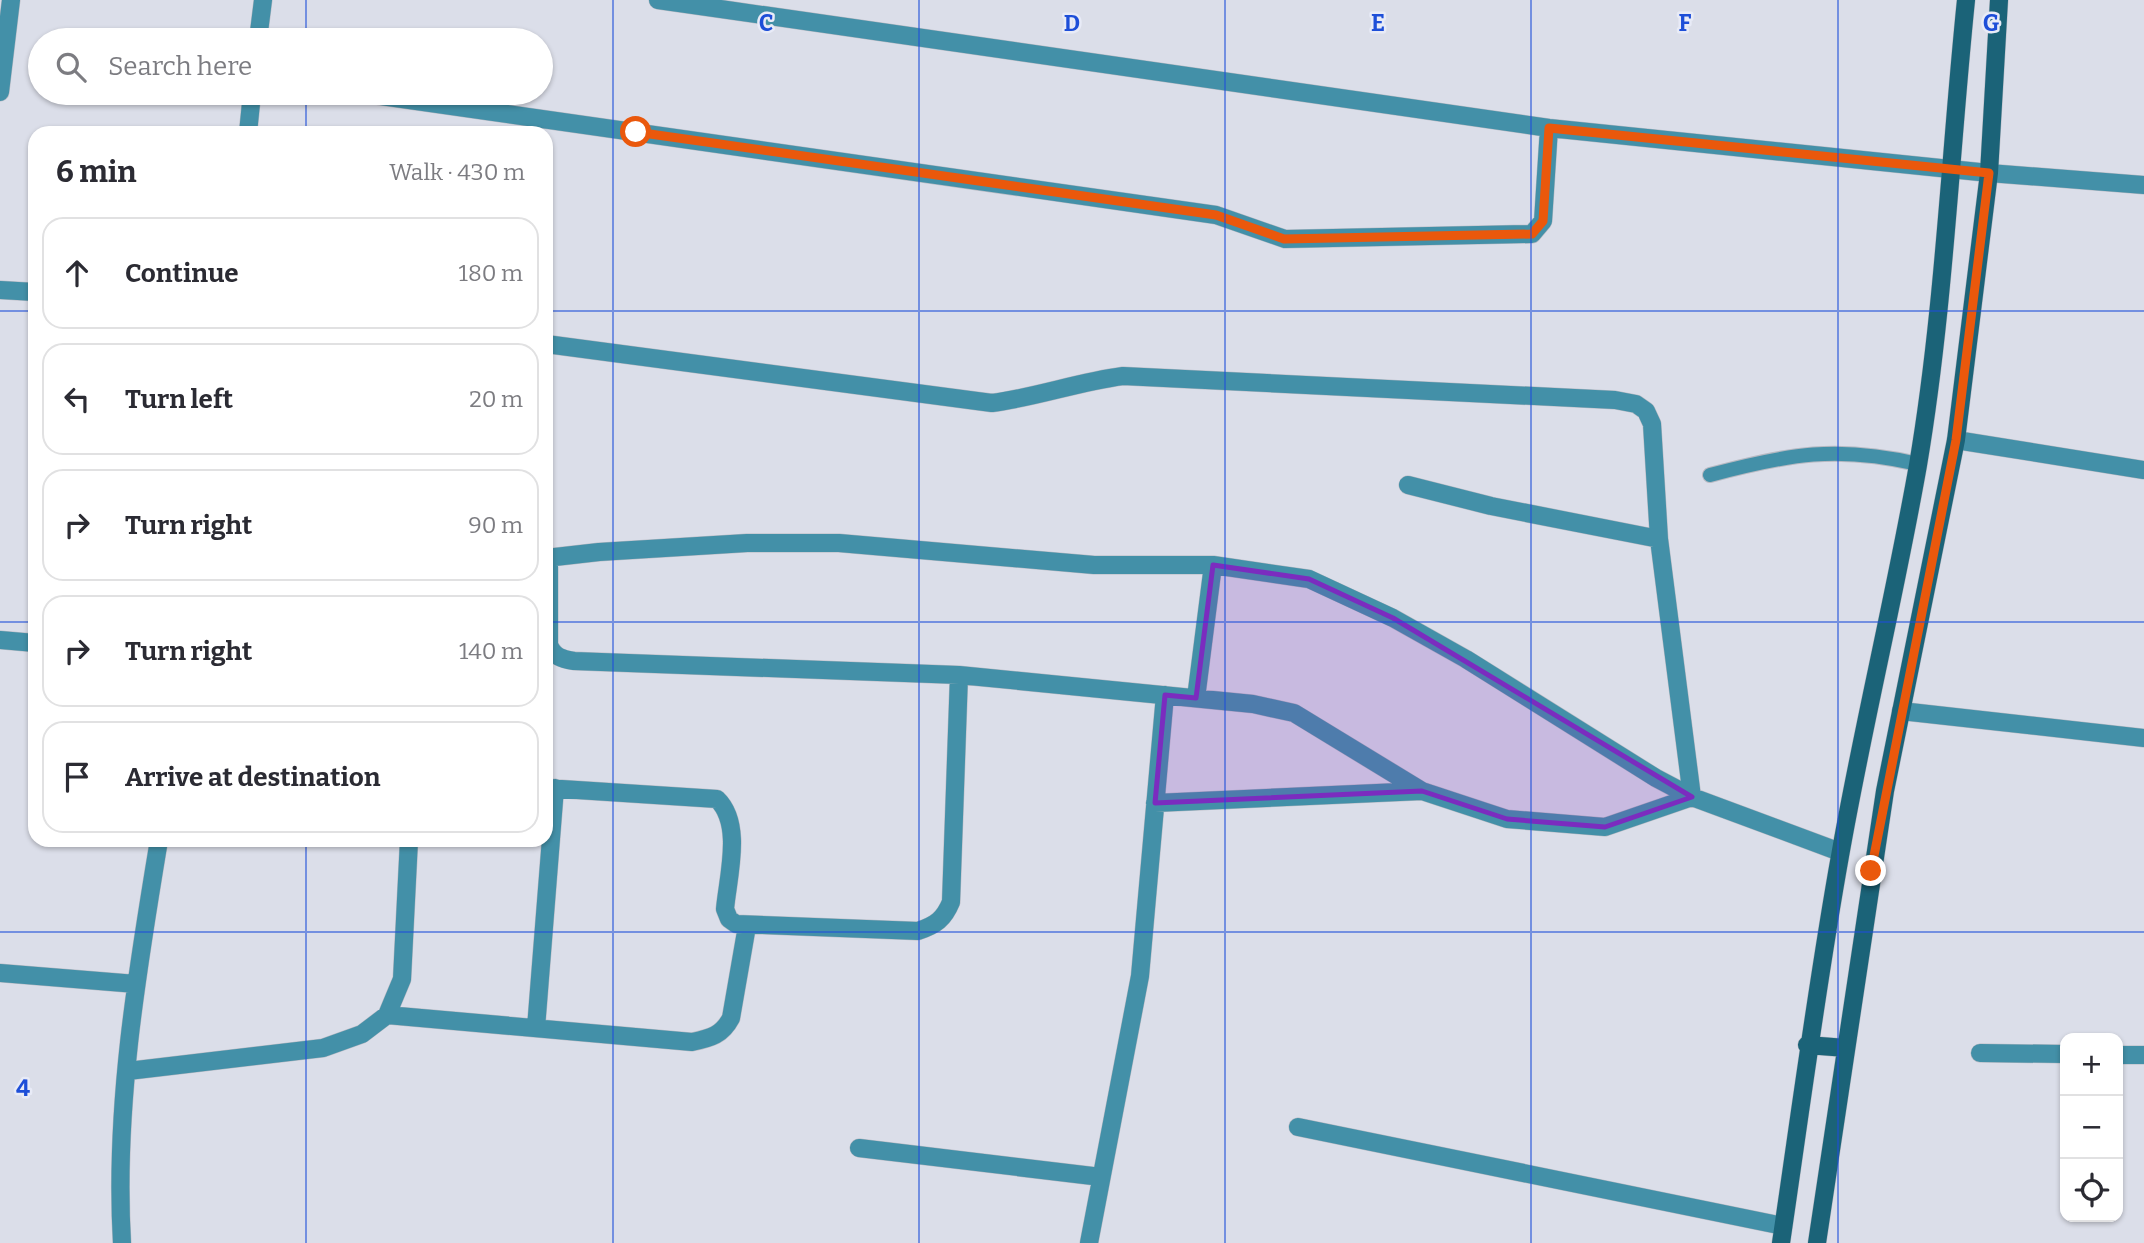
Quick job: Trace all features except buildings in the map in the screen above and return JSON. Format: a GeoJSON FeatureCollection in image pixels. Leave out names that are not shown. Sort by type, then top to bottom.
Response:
{"type":"FeatureCollection","features":[{"type":"Feature","properties":{"kind":"main road"},"geometry":{"type":"LineString","coordinates":[[1782,1234],[1807,1045],[1840,852],[1918,464],[1941,290],[1949,167],[1966,0]]}},
{"type":"Feature","properties":{"kind":"main road"},"geometry":{"type":"LineString","coordinates":[[1816,1243],[1867,898],[1901,711],[1956,440],[1989,173],[1998,0]]}},
{"type":"Feature","properties":{"kind":"main road"},"geometry":{"type":"LineString","coordinates":[[1807,1045],[1846,1048]]}},
{"type":"Feature","properties":{"kind":"street"},"geometry":{"type":"LineString","coordinates":[[0,92],[11,0]]}},
{"type":"Feature","properties":{"kind":"street"},"geometry":{"type":"LineString","coordinates":[[260,28],[263,0]]}},
{"type":"Feature","properties":{"kind":"street"},"geometry":{"type":"LineString","coordinates":[[658,0],[1549,128],[1989,173],[2144,185]]}},
{"type":"Feature","properties":{"kind":"street"},"geometry":{"type":"LineString","coordinates":[[249,126],[251,105]]}},
{"type":"Feature","properties":{"kind":"street"},"geometry":{"type":"LineString","coordinates":[[444,105],[1216,215],[1284,239],[1532,234],[1543,221],[1549,128]]}},
{"type":"Feature","properties":{"kind":"street"},"geometry":{"type":"LineString","coordinates":[[0,290],[28,292]]}},
{"type":"Feature","properties":{"kind":"street"},"geometry":{"type":"LineString","coordinates":[[553,345],[992,402],[1030,398],[1082,382],[1123,376],[1561,396],[1636,404],[1646,411],[1652,425],[1659,539],[1692,797]]}},
{"type":"Feature","properties":{"kind":"street"},"geometry":{"type":"LineString","coordinates":[[1956,440],[2144,470]]}},
{"type":"Feature","properties":{"kind":"street"},"geometry":{"type":"LineString","coordinates":[[1408,485],[1490,506],[1659,539]]}},
{"type":"Feature","properties":{"kind":"street"},"geometry":{"type":"LineString","coordinates":[[553,558],[747,543],[839,543],[1094,565],[1213,565],[1309,579],[1393,618],[1466,659],[1656,778],[1692,797],[1840,852]]}},
{"type":"Feature","properties":{"kind":"street"},"geometry":{"type":"LineString","coordinates":[[1196,698],[1213,565]]}},
{"type":"Feature","properties":{"kind":"street"},"geometry":{"type":"LineString","coordinates":[[0,639],[28,642]]}},
{"type":"Feature","properties":{"kind":"street"},"geometry":{"type":"LineString","coordinates":[[553,653],[561,659],[959,675],[1253,704],[1294,713],[1422,790],[1507,819],[1605,827],[1692,797]]}},
{"type":"Feature","properties":{"kind":"street"},"geometry":{"type":"LineString","coordinates":[[553,788],[717,799],[727,808],[732,822],[725,909],[729,919],[747,926],[918,931],[933,926],[945,917],[951,902],[959,675]]}},
{"type":"Feature","properties":{"kind":"street"},"geometry":{"type":"LineString","coordinates":[[1088,1243],[1140,976],[1165,695]]}},
{"type":"Feature","properties":{"kind":"street"},"geometry":{"type":"LineString","coordinates":[[1901,711],[2144,738]]}},
{"type":"Feature","properties":{"kind":"street"},"geometry":{"type":"LineString","coordinates":[[1155,803],[1422,790]]}},
{"type":"Feature","properties":{"kind":"street"},"geometry":{"type":"LineString","coordinates":[[122,1243],[119,1187],[135,984],[158,847]]}},
{"type":"Feature","properties":{"kind":"street"},"geometry":{"type":"LineString","coordinates":[[128,1071],[323,1048],[362,1034],[387,1014],[402,979],[409,847]]}},
{"type":"Feature","properties":{"kind":"street"},"geometry":{"type":"LineString","coordinates":[[536,1028],[547,847]]}},
{"type":"Feature","properties":{"kind":"street"},"geometry":{"type":"LineString","coordinates":[[387,1014],[692,1042],[713,1038],[725,1030],[732,1018],[747,926]]}},
{"type":"Feature","properties":{"kind":"street"},"geometry":{"type":"LineString","coordinates":[[0,973],[135,984]]}},
{"type":"Feature","properties":{"kind":"street"},"geometry":{"type":"LineString","coordinates":[[1980,1053],[2060,1054]]}},
{"type":"Feature","properties":{"kind":"street"},"geometry":{"type":"LineString","coordinates":[[2123,1055],[2144,1055]]}},
{"type":"Feature","properties":{"kind":"street"},"geometry":{"type":"LineString","coordinates":[[1298,1127],[1782,1234]]}},
{"type":"Feature","properties":{"kind":"street"},"geometry":{"type":"LineString","coordinates":[[859,1148],[1101,1177]]}},
{"type":"Feature","properties":{"kind":"lane"},"geometry":{"type":"LineString","coordinates":[[1710,475],[1770,459],[1818,453],[1872,454],[1918,464]]}},
{"type":"Feature","properties":{"kind":"highlighted area"},"geometry":{"type":"Polygon","coordinates":[[[1213,565],[1309,579],[1393,618],[1692,797],[1605,827],[1507,819],[1422,791],[1155,803],[1165,695],[1196,698],[1213,565]]]}},
{"type":"Feature","properties":{"kind":"route"},"geometry":{"type":"LineString","coordinates":[[636,132],[1216,215],[1236,220],[1269,236],[1284,239],[1532,234],[1539,229],[1543,221],[1549,128],[1922,164],[1989,173],[1956,440],[1871,871]]}}]}
